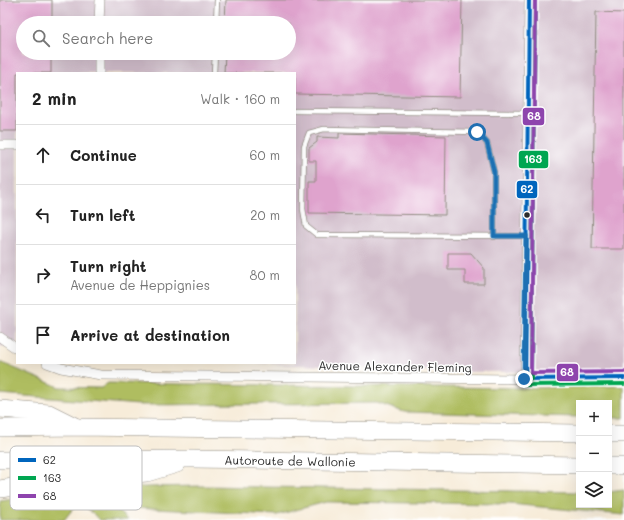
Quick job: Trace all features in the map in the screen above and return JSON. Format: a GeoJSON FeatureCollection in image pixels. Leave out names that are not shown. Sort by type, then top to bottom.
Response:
{"type":"FeatureCollection","features":[{"type":"Feature","properties":{"kind":"highway"},"geometry":{"type":"LineString","coordinates":[[0,409],[48,412],[77,427]]}},
{"type":"Feature","properties":{"kind":"highway"},"geometry":{"type":"LineString","coordinates":[[0,428],[77,427],[576,432]]}},
{"type":"Feature","properties":{"kind":"highway"},"geometry":{"type":"LineString","coordinates":[[612,434],[624,434]]}},
{"type":"Feature","properties":{"kind":"highway","name":"Autoroute de Wallonie"},"geometry":{"type":"LineString","coordinates":[[142,459],[576,465]]}},
{"type":"Feature","properties":{"kind":"highway"},"geometry":{"type":"LineString","coordinates":[[142,474],[192,459]]}},
{"type":"Feature","properties":{"kind":"highway","name":"Autoroute de Wallonie"},"geometry":{"type":"LineString","coordinates":[[0,460],[10,460]]}},
{"type":"Feature","properties":{"kind":"highway"},"geometry":{"type":"LineString","coordinates":[[612,466],[624,466]]}},
{"type":"Feature","properties":{"kind":"highway"},"geometry":{"type":"LineString","coordinates":[[0,489],[10,487]]}},
{"type":"Feature","properties":{"kind":"street"},"geometry":{"type":"LineString","coordinates":[[99,16],[100,0]]}},
{"type":"Feature","properties":{"kind":"street"},"geometry":{"type":"LineString","coordinates":[[524,379],[529,0]]}},
{"type":"Feature","properties":{"kind":"street"},"geometry":{"type":"LineString","coordinates":[[99,60],[99,72]]}},
{"type":"Feature","properties":{"kind":"street"},"geometry":{"type":"LineString","coordinates":[[0,145],[16,145]]}},
{"type":"Feature","properties":{"kind":"street"},"geometry":{"type":"LineString","coordinates":[[0,337],[16,348]]}},
{"type":"Feature","properties":{"kind":"street","name":"Avenue Alexander Fleming"},"geometry":{"type":"LineString","coordinates":[[50,364],[61,368],[101,374],[524,379],[624,378]]}},
{"type":"Feature","properties":{"kind":"lane"},"geometry":{"type":"LineString","coordinates":[[216,16],[217,0]]}},
{"type":"Feature","properties":{"kind":"lane"},"geometry":{"type":"LineString","coordinates":[[214,72],[215,60]]}},
{"type":"Feature","properties":{"kind":"lane"},"geometry":{"type":"LineString","coordinates":[[296,111],[527,113]]}},
{"type":"Feature","properties":{"kind":"lane"},"geometry":{"type":"LineString","coordinates":[[494,236],[494,172],[487,143],[477,132],[324,129],[309,133],[304,146],[303,209],[306,226],[317,235],[494,236],[526,236]]}},
{"type":"Feature","properties":{"kind":"shaded area"},"geometry":{"type":"Polygon","coordinates":[[[0,0],[624,0],[624,371],[464,372],[273,364],[296,364],[296,72],[16,72],[16,347],[0,346],[0,0]]]}},
{"type":"Feature","properties":{"kind":"green space"},"geometry":{"type":"Polygon","coordinates":[[[0,362],[59,387],[101,388],[108,383],[522,388],[624,386],[624,418],[612,418],[612,400],[576,400],[576,417],[404,412],[377,403],[139,405],[0,394],[0,362]]]}},
{"type":"Feature","properties":{"kind":"green space"},"geometry":{"type":"Polygon","coordinates":[[[202,486],[576,492],[576,508],[612,508],[612,492],[624,490],[624,515],[510,504],[326,502],[277,515],[142,508],[142,487],[202,486]]]}},
{"type":"Feature","properties":{"kind":"green space"},"geometry":{"type":"Polygon","coordinates":[[[10,500],[10,510],[72,510],[64,520],[0,520],[0,501],[10,500]]]}},
{"type":"Feature","properties":{"kind":"green space"},"geometry":{"type":"Polygon","coordinates":[[[89,510],[116,510],[128,520],[100,520],[89,510]]]}},
{"type":"Feature","properties":{"kind":"building"},"geometry":{"type":"Polygon","coordinates":[[[0,0],[52,0],[52,16],[16,16],[16,60],[51,60],[51,72],[16,72],[16,131],[0,131],[0,0]]]}},
{"type":"Feature","properties":{"kind":"building"},"geometry":{"type":"Polygon","coordinates":[[[226,0],[462,0],[460,97],[296,94],[296,72],[224,72],[225,60],[296,60],[296,16],[225,16],[226,0]]]}},
{"type":"Feature","properties":{"kind":"building"},"geometry":{"type":"Polygon","coordinates":[[[596,12],[624,13],[624,249],[592,249],[596,12]]]}},
{"type":"Feature","properties":{"kind":"building"},"geometry":{"type":"Polygon","coordinates":[[[339,133],[446,136],[445,215],[309,213],[309,181],[316,181],[316,161],[309,161],[309,148],[317,142],[317,137],[339,138],[339,133]]]}},
{"type":"Feature","properties":{"kind":"building"},"geometry":{"type":"Polygon","coordinates":[[[448,253],[471,253],[484,268],[484,284],[465,284],[465,270],[448,270],[448,253]]]}},
{"type":"Feature","properties":{"kind":"transit line","name":"62"},"geometry":{"type":"LineString","coordinates":[[525,379],[529,0]]}},
{"type":"Feature","properties":{"kind":"transit line","name":"163"},"geometry":{"type":"LineString","coordinates":[[531,379],[535,0]]}},
{"type":"Feature","properties":{"kind":"transit line","name":"68"},"geometry":{"type":"LineString","coordinates":[[535,0],[531,373],[624,372]]}},
{"type":"Feature","properties":{"kind":"transit line","name":"62"},"geometry":{"type":"LineString","coordinates":[[525,379],[624,378]]}},
{"type":"Feature","properties":{"kind":"transit line","name":"163"},"geometry":{"type":"LineString","coordinates":[[525,385],[624,384]]}},
{"type":"Feature","properties":{"kind":"route"},"geometry":{"type":"LineString","coordinates":[[477,132],[487,143],[494,172],[494,236],[526,236],[524,379]]}}]}
